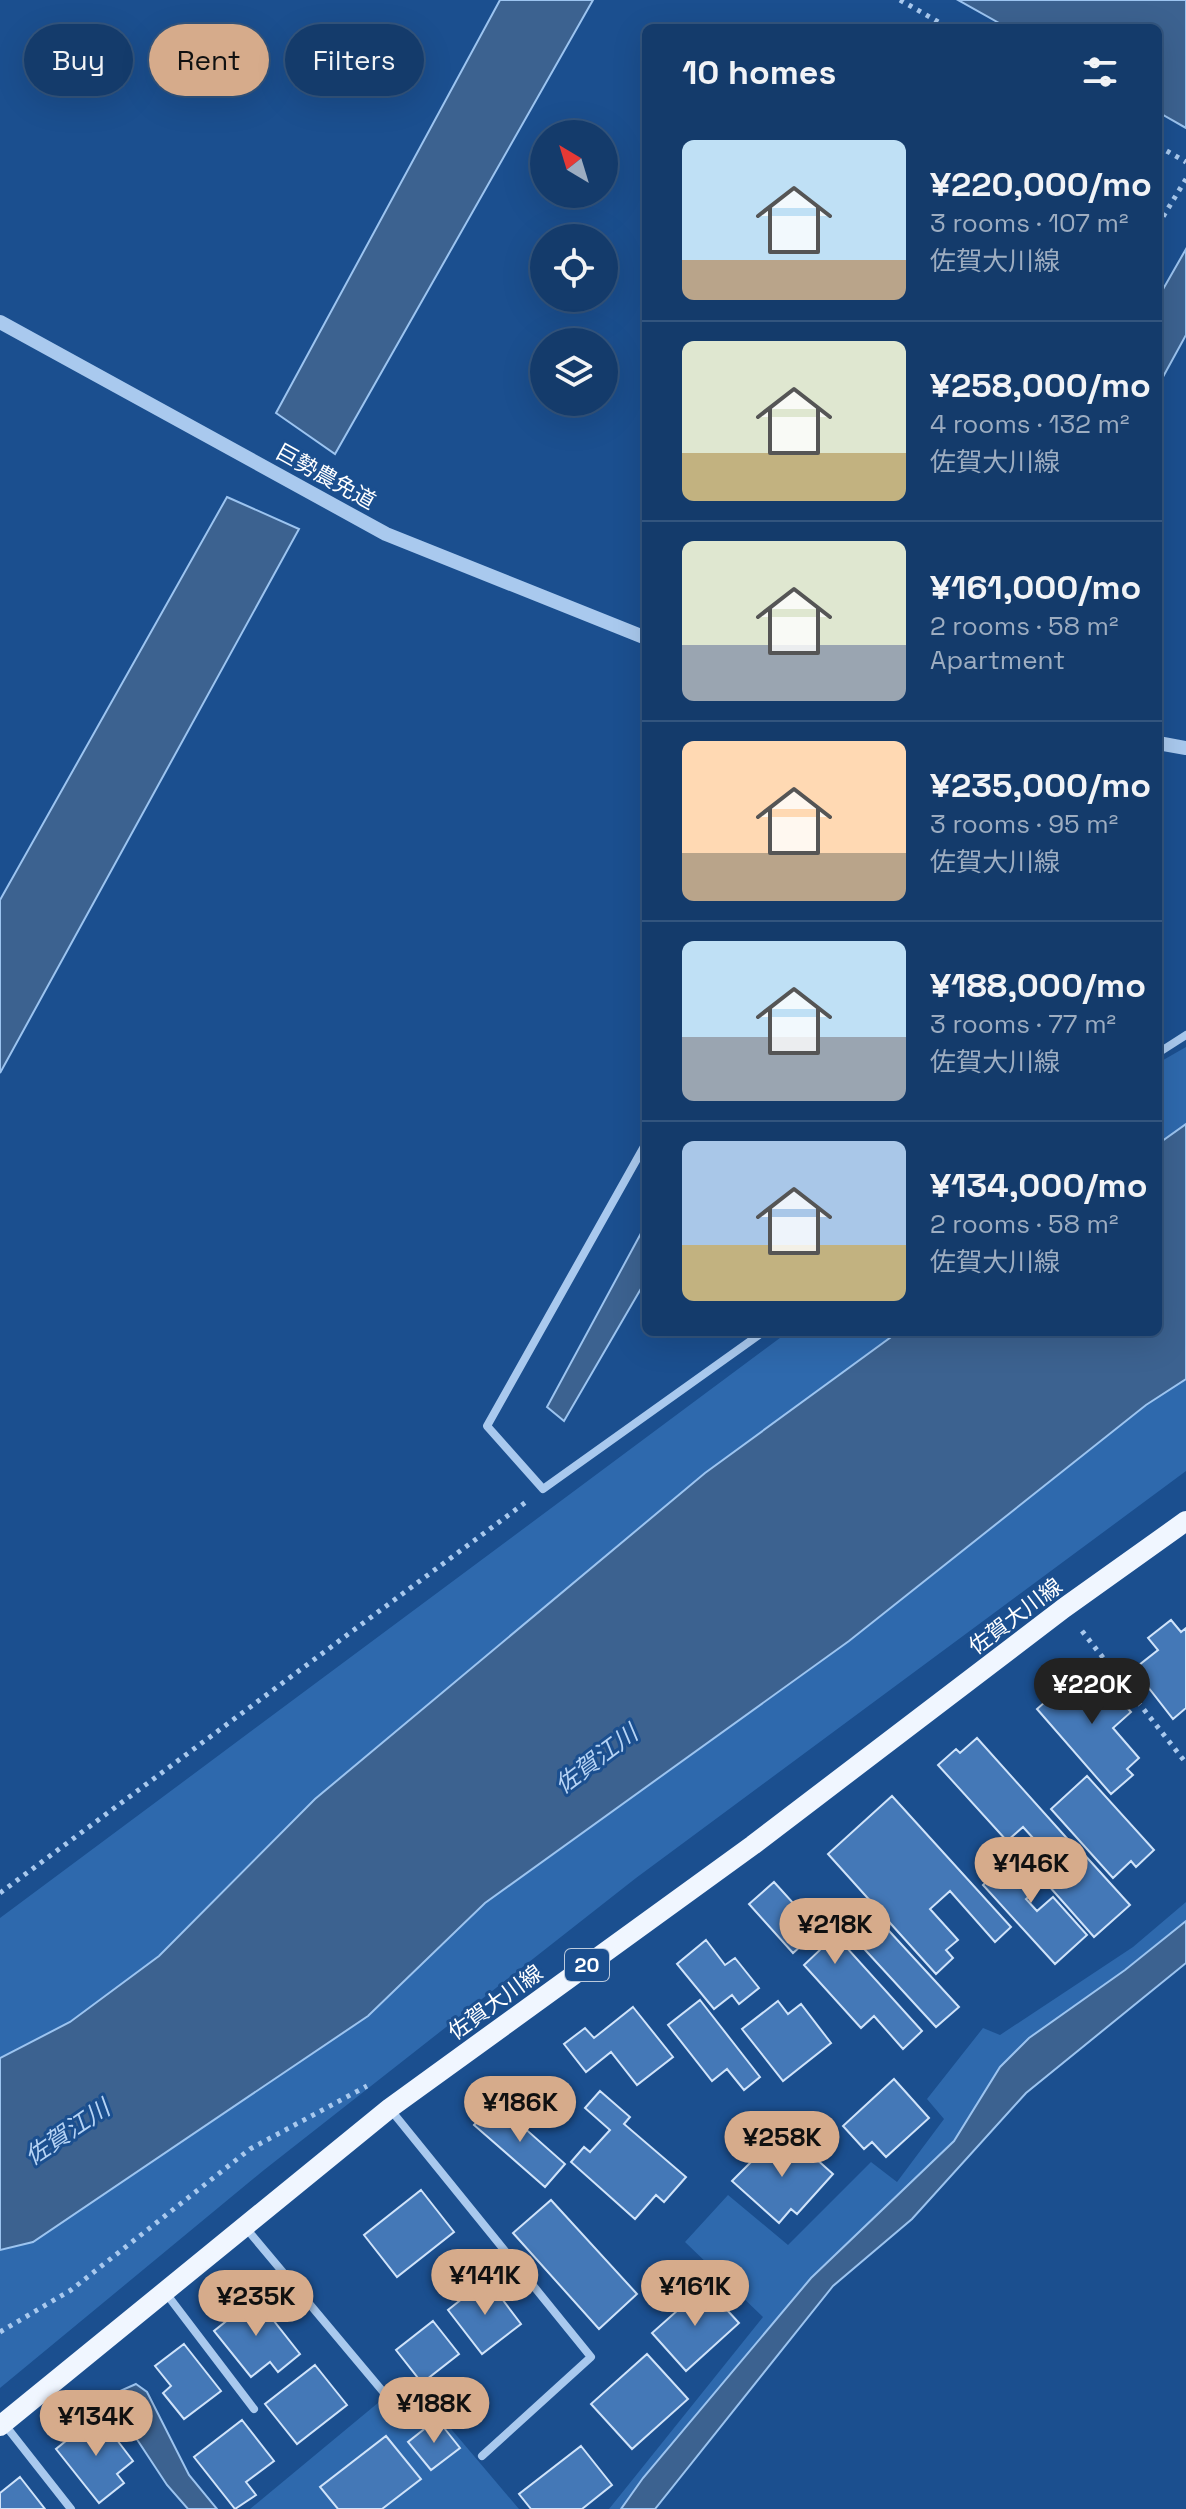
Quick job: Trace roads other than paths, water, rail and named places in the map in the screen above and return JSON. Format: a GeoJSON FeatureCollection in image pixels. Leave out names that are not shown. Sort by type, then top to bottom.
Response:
{"type":"FeatureCollection","features":[{"type":"Feature","properties":{"kind":"main road","name":"佐賀大川線"},"geometry":{"type":"LineString","coordinates":[[2,2425],[390,2108],[753,1845],[1064,1608],[1186,1521]]}},
{"type":"Feature","properties":{"kind":"street","name":"巨勢農免道"},"geometry":{"type":"LineString","coordinates":[[0,322],[386,534],[642,636]]}},
{"type":"Feature","properties":{"kind":"street"},"geometry":{"type":"LineString","coordinates":[[1162,744],[1186,748]]}},
{"type":"Feature","properties":{"kind":"street"},"geometry":{"type":"LineString","coordinates":[[1162,1050],[1186,1035]]}},
{"type":"Feature","properties":{"kind":"street"},"geometry":{"type":"LineString","coordinates":[[642,1150],[487,1426],[543,1489],[757,1336]]}},
{"type":"Feature","properties":{"kind":"street"},"geometry":{"type":"LineString","coordinates":[[390,2108],[591,2357],[482,2456]]}},
{"type":"Feature","properties":{"kind":"street"},"geometry":{"type":"LineString","coordinates":[[245,2226],[390,2400]]}},
{"type":"Feature","properties":{"kind":"street"},"geometry":{"type":"LineString","coordinates":[[164,2292],[254,2409]]}},
{"type":"Feature","properties":{"kind":"street"},"geometry":{"type":"LineString","coordinates":[[2,2425],[71,2509]]}},
{"type":"Feature","properties":{"kind":"water"},"geometry":{"type":"Polygon","coordinates":[[[500,0],[593,0],[335,454],[276,413],[500,0]]]}},
{"type":"Feature","properties":{"kind":"water"},"geometry":{"type":"Polygon","coordinates":[[[958,0],[1186,0],[1186,128],[1162,114],[1162,24],[1001,24],[958,0]]]}},
{"type":"Feature","properties":{"kind":"water"},"geometry":{"type":"Polygon","coordinates":[[[1186,249],[1186,335],[1162,379],[1162,291],[1186,249]]]}},
{"type":"Feature","properties":{"kind":"water"},"geometry":{"type":"Polygon","coordinates":[[[227,497],[299,529],[0,1073],[0,900],[227,497]]]}},
{"type":"Feature","properties":{"kind":"water","name":"佐賀江川"},"geometry":{"type":"Polygon","coordinates":[[[1186,1124],[1186,1379],[1146,1405],[849,1641],[485,1903],[368,2016],[33,2242],[0,2250],[0,2058],[70,2022],[159,1956],[315,1799],[705,1473],[893,1336],[1162,1336],[1162,1141],[1186,1124]]]}},
{"type":"Feature","properties":{"kind":"water"},"geometry":{"type":"Polygon","coordinates":[[[642,1231],[642,1287],[564,1421],[547,1407],[642,1231]]]}},
{"type":"Feature","properties":{"kind":"water"},"geometry":{"type":"Polygon","coordinates":[[[1186,1921],[1186,1963],[1026,2093],[912,2219],[833,2286],[655,2509],[621,2509],[643,2478],[811,2278],[954,2141],[1000,2067],[1029,2038],[1125,1970],[1186,1921]]]}},
{"type":"Feature","properties":{"kind":"water"},"geometry":{"type":"Polygon","coordinates":[[[136,2384],[147,2392],[189,2475],[217,2509],[188,2509],[167,2485],[113,2403],[120,2391],[136,2384]]]}}]}
